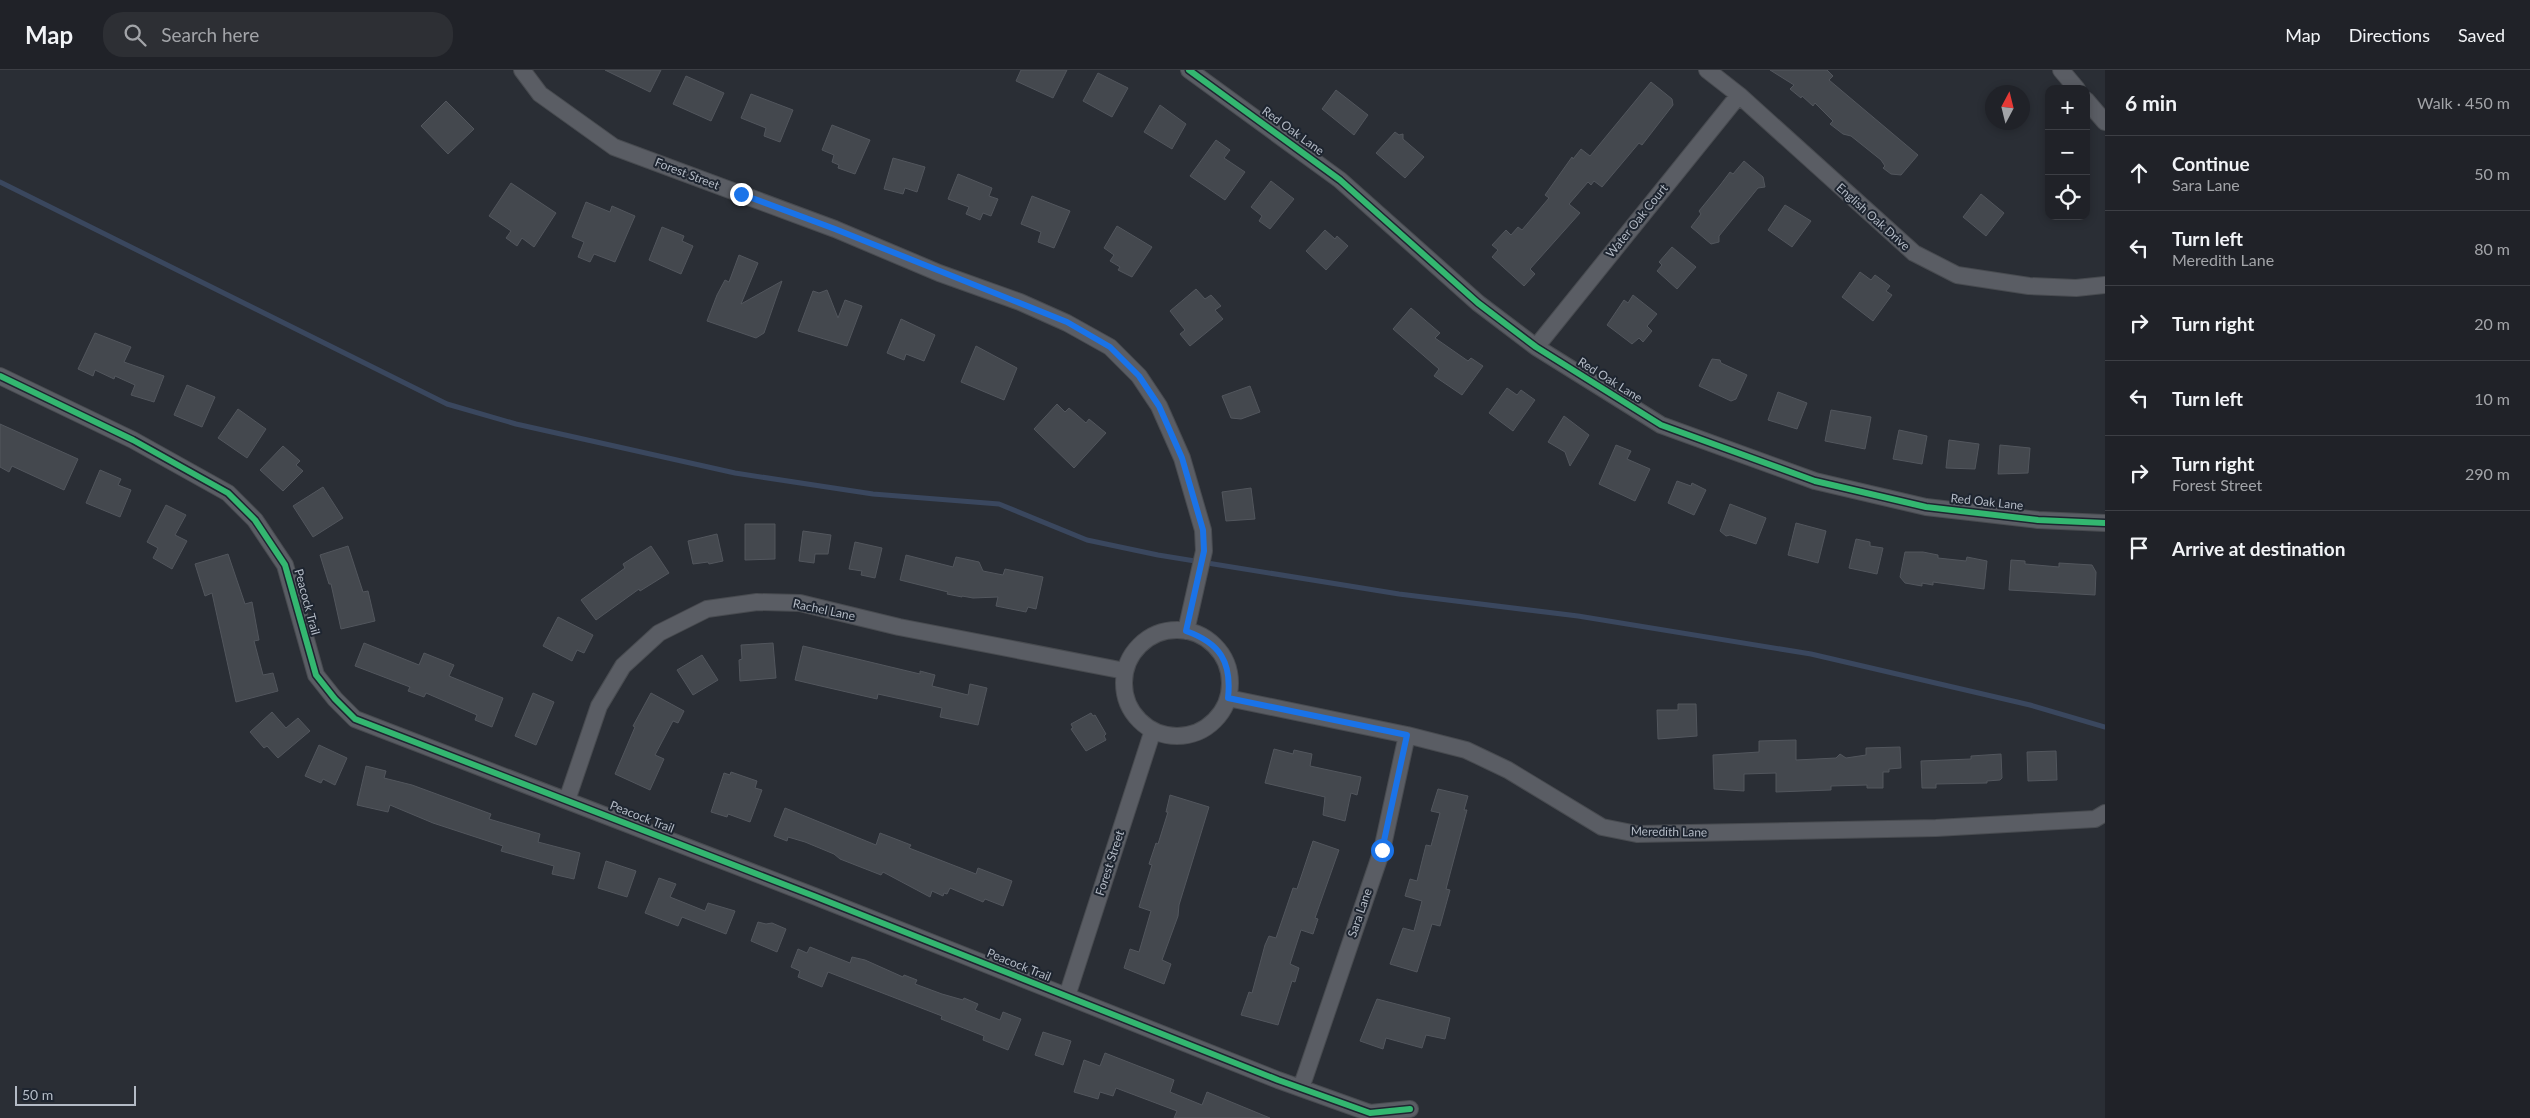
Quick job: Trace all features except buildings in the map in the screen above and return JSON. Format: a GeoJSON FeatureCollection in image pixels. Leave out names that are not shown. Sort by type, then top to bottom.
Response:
{"type":"FeatureCollection","features":[{"type":"Feature","properties":{"kind":"street","name":"Forest Street"},"geometry":{"type":"LineString","coordinates":[[522,70],[540,94],[614,147],[835,229],[939,273],[1020,302],[1067,322],[1110,347],[1139,376],[1159,406],[1182,458],[1203,530],[1204,551],[1186,631]]}},
{"type":"Feature","properties":{"kind":"street","name":"Red Oak Lane"},"geometry":{"type":"LineString","coordinates":[[1188,70],[1340,180],[1478,302],[1536,348],[1661,425],[1814,481],[1926,507],[2038,520],[2105,523]]}},
{"type":"Feature","properties":{"kind":"street","name":"English Oak Drive"},"geometry":{"type":"LineString","coordinates":[[1707,70],[1738,95],[1914,253],[1957,275],[2029,286],[2076,288],[2105,284]]}},
{"type":"Feature","properties":{"kind":"street"},"geometry":{"type":"LineString","coordinates":[[2061,70],[2074,85]]}},
{"type":"Feature","properties":{"kind":"street","name":"Water Oak Court"},"geometry":{"type":"LineString","coordinates":[[1536,348],[1738,95]]}},
{"type":"Feature","properties":{"kind":"street"},"geometry":{"type":"LineString","coordinates":[[2090,105],[2105,122]]}},
{"type":"Feature","properties":{"kind":"street","name":"Peacock Trail"},"geometry":{"type":"LineString","coordinates":[[0,376],[133,440],[228,492],[255,520],[285,565],[316,675],[335,699],[355,719],[567,800],[1301,1088],[1370,1113],[1410,1108]]}},
{"type":"Feature","properties":{"kind":"street","name":"Rachel Lane"},"geometry":{"type":"LineString","coordinates":[[567,800],[599,706],[624,666],[659,633],[707,609],[757,602],[800,603],[899,627],[1125,671]]}},
{"type":"Feature","properties":{"kind":"street"},"geometry":{"type":"LineString","coordinates":[[1170,630],[1186,631],[1203,637],[1216,648],[1226,663],[1230,680],[1228,698],[1220,714],[1206,727],[1190,734],[1171,736],[1153,730],[1142,723],[1126,699],[1125,671],[1136,650],[1154,635],[1170,630]]}},
{"type":"Feature","properties":{"kind":"street","name":"Meredith Lane"},"geometry":{"type":"LineString","coordinates":[[1228,698],[1407,735],[1466,750],[1508,770],[1602,826],[1637,834],[1936,828],[2095,819],[2105,813]]}},
{"type":"Feature","properties":{"kind":"street","name":"Forest Street"},"geometry":{"type":"LineString","coordinates":[[1067,996],[1153,730]]}},
{"type":"Feature","properties":{"kind":"street","name":"Sara Lane"},"geometry":{"type":"LineString","coordinates":[[1301,1088],[1382,850],[1407,735]]}},
{"type":"Feature","properties":{"kind":"waterway"},"geometry":{"type":"LineString","coordinates":[[0,182],[447,404],[516,424],[735,473],[873,494],[999,504],[1087,540],[1158,555],[1399,594],[1578,616],[1811,654],[2030,705],[2105,727]]}},
{"type":"Feature","properties":{"kind":"cycle path"},"geometry":{"type":"LineString","coordinates":[[1189,70],[1340,180],[1478,303],[1536,347],[1661,425],[1815,481],[1926,507],[2038,520],[2105,523]]}},
{"type":"Feature","properties":{"kind":"cycle path"},"geometry":{"type":"LineString","coordinates":[[0,376],[133,440],[228,493],[255,520],[285,565],[316,675],[335,699],[355,719],[814,896],[1278,1080],[1370,1113],[1410,1109]]}},
{"type":"Feature","properties":{"kind":"route"},"geometry":{"type":"LineString","coordinates":[[741,194],[835,229],[939,273],[1020,302],[1067,322],[1110,347],[1139,376],[1159,406],[1182,458],[1203,530],[1204,551],[1186,631],[1203,637],[1216,648],[1226,663],[1230,680],[1228,698],[1407,735],[1382,850]]}}]}
